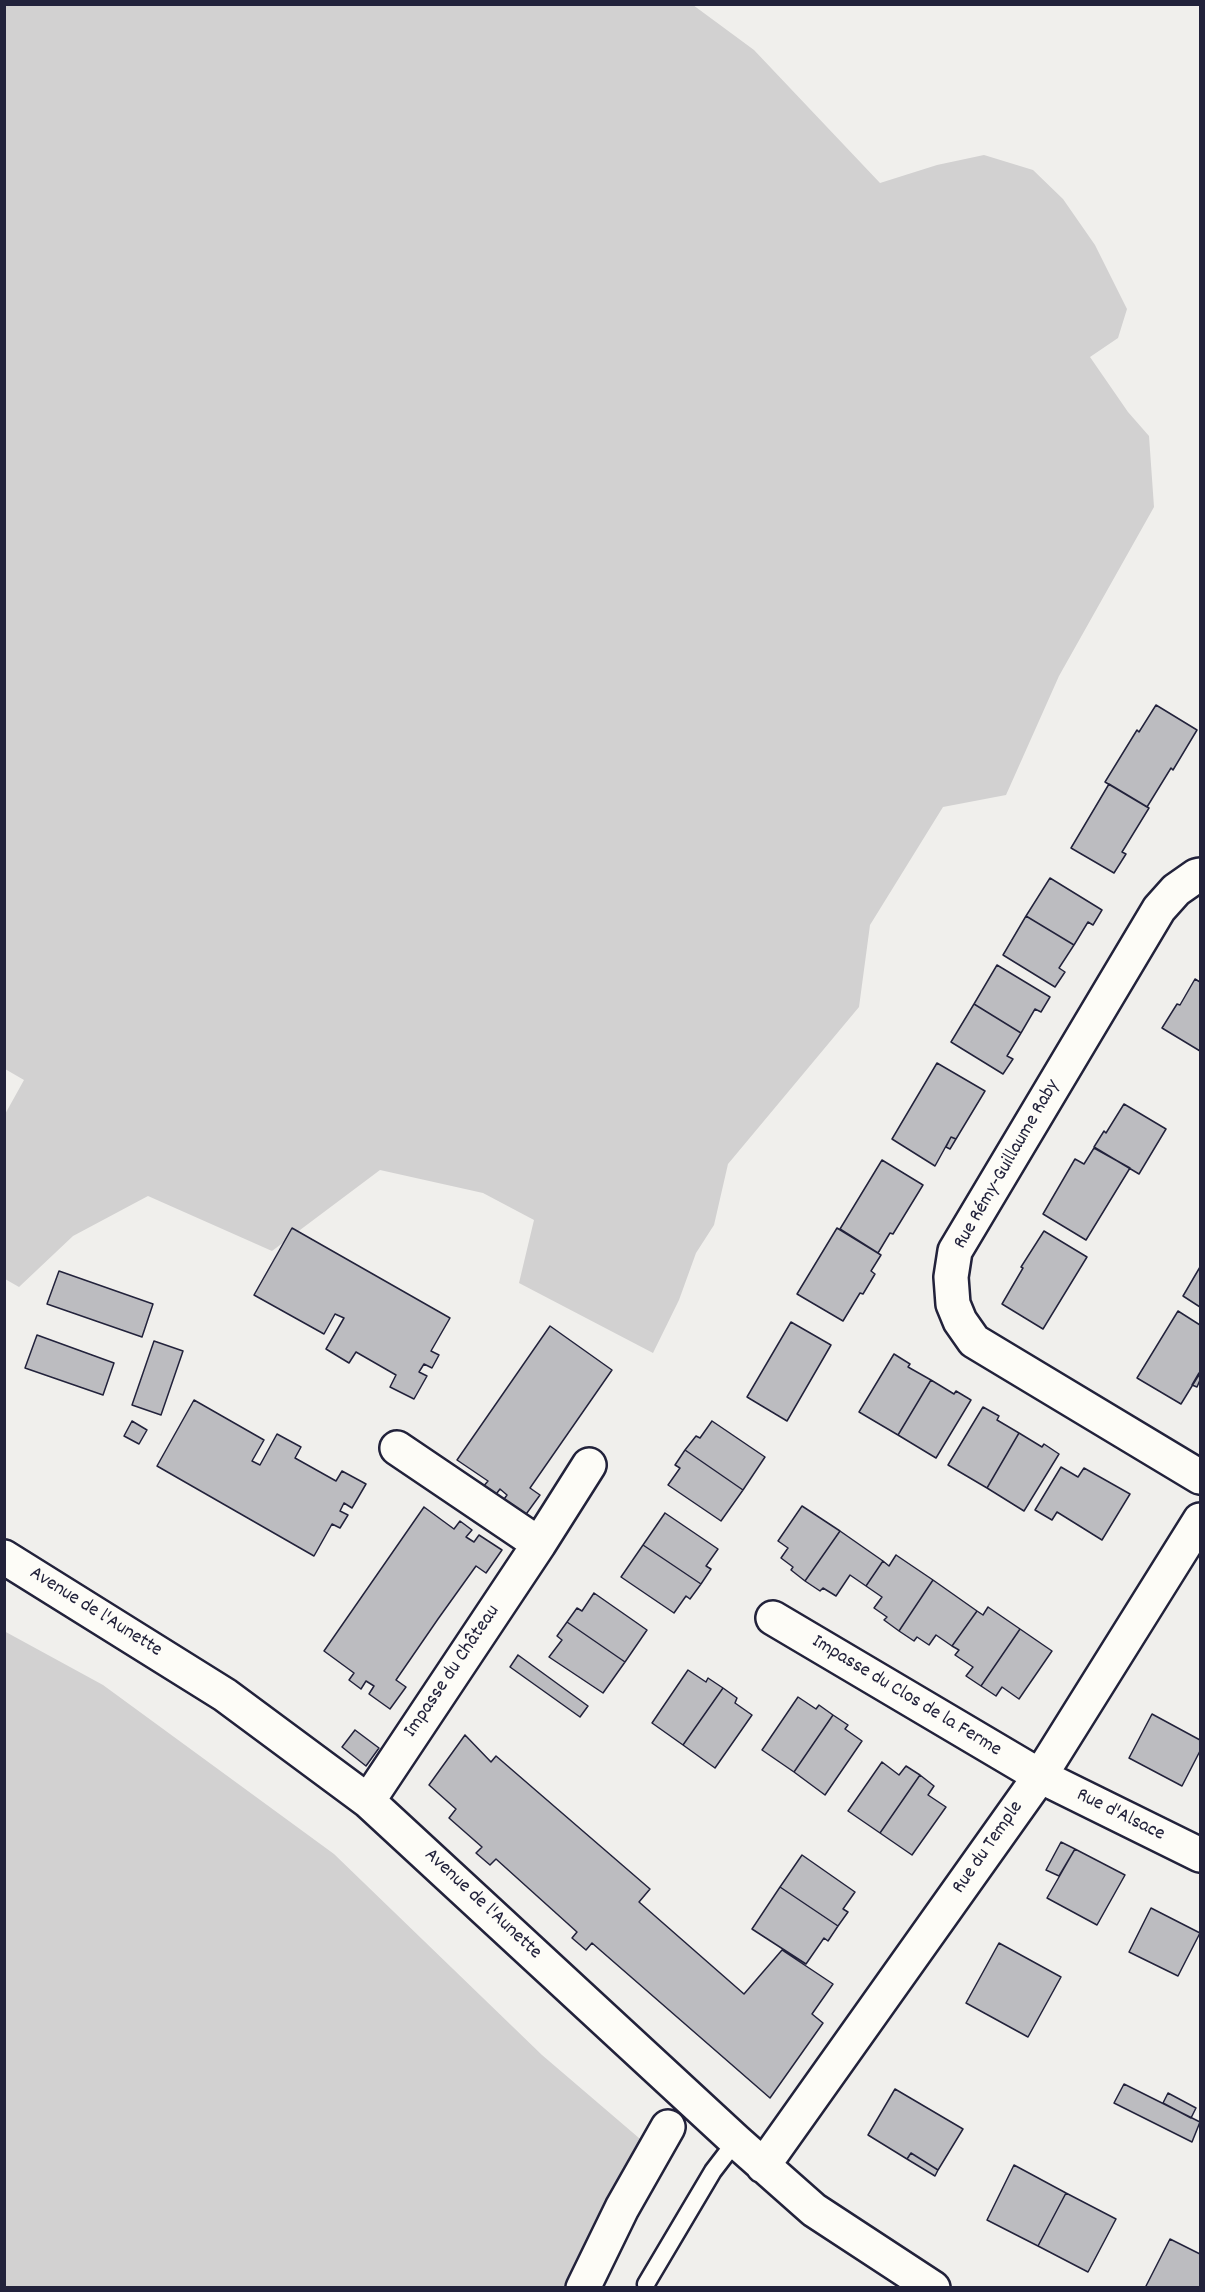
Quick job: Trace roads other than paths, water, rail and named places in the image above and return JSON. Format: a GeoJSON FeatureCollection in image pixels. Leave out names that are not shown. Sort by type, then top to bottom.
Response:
{"type":"FeatureCollection","features":[{"type":"Feature","properties":{"kind":"street","name":"Rue Rémy-Guillaume Raby"},"geometry":{"type":"LineString","coordinates":[[1200,875],[1176,890],[1159,909],[955,1251],[951,1276],[953,1304],[960,1320],[974,1341],[1200,1477]]}},
{"type":"Feature","properties":{"kind":"street"},"geometry":{"type":"LineString","coordinates":[[397,1448],[539,1544]]}},
{"type":"Feature","properties":{"kind":"street","name":"Impasse du Château"},"geometry":{"type":"LineString","coordinates":[[368,1801],[589,1465]]}},
{"type":"Feature","properties":{"kind":"street","name":"Rue du Temple"},"geometry":{"type":"LineString","coordinates":[[763,2166],[1040,1776],[1200,1520]]}},
{"type":"Feature","properties":{"kind":"street","name":"Avenue de l'Aunette"},"geometry":{"type":"LineString","coordinates":[[4,1557],[225,1695],[368,1801],[763,2166],[814,2210],[933,2288]]}},
{"type":"Feature","properties":{"kind":"street","name":"Impasse du Clos de la Ferme"},"geometry":{"type":"LineString","coordinates":[[773,1618],[1040,1776]]}},
{"type":"Feature","properties":{"kind":"street","name":"Rue d'Alsace"},"geometry":{"type":"LineString","coordinates":[[1040,1776],[1200,1855]]}},
{"type":"Feature","properties":{"kind":"street"},"geometry":{"type":"LineString","coordinates":[[583,2288],[622,2208],[668,2127]]}},
{"type":"Feature","properties":{"kind":"lane"},"geometry":{"type":"LineString","coordinates":[[646,2284],[713,2171],[736,2141]]}}]}
